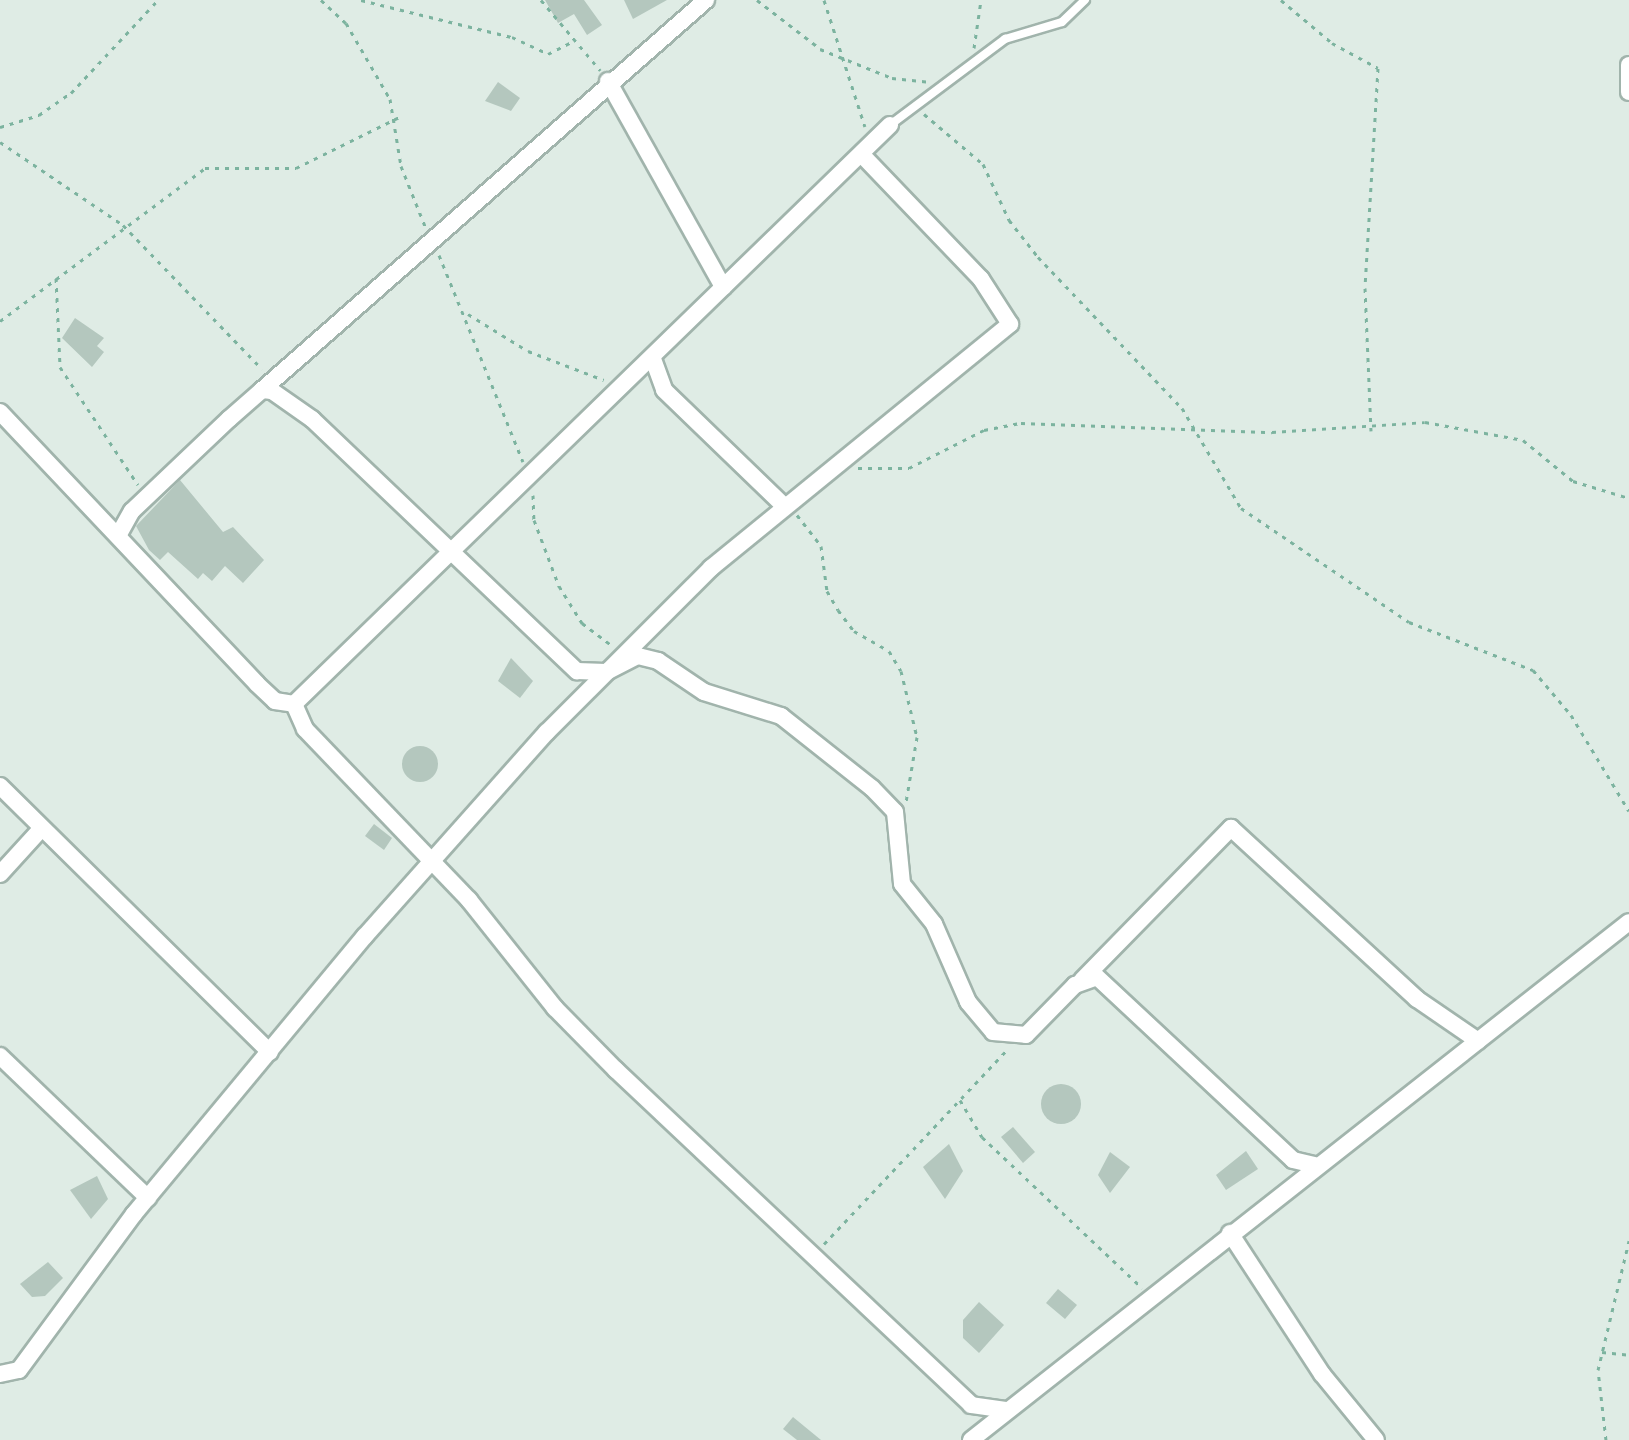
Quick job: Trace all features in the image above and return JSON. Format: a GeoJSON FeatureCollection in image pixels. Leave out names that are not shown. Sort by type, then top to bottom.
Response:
{"type":"FeatureCollection","features":[{"type":"Feature","properties":{"kind":"street"},"geometry":{"type":"LineString","coordinates":[[119,534],[144,500],[266,386],[608,81],[706,0]]}},
{"type":"Feature","properties":{"kind":"street"},"geometry":{"type":"LineString","coordinates":[[1629,65],[1629,92]]}},
{"type":"Feature","properties":{"kind":"street"},"geometry":{"type":"LineString","coordinates":[[608,81],[723,287]]}},
{"type":"Feature","properties":{"kind":"street"},"geometry":{"type":"LineString","coordinates":[[294,704],[532,477],[890,125]]}},
{"type":"Feature","properties":{"kind":"street"},"geometry":{"type":"LineString","coordinates":[[0,1374],[19,1370],[148,1198],[270,1052],[622,655],[784,506],[1010,322],[981,279],[861,154]]}},
{"type":"Feature","properties":{"kind":"street"},"geometry":{"type":"LineString","coordinates":[[653,359],[664,390],[784,506]]}},
{"type":"Feature","properties":{"kind":"street"},"geometry":{"type":"LineString","coordinates":[[266,386],[312,419],[450,554],[577,671],[606,672],[645,657],[704,692],[781,716],[879,794],[899,823],[908,895],[934,924],[977,1016],[1015,1039],[1082,980],[1231,828],[1417,999],[1478,1041]]}},
{"type":"Feature","properties":{"kind":"street"},"geometry":{"type":"LineString","coordinates":[[0,412],[119,534],[257,684],[275,701],[294,704]]}},
{"type":"Feature","properties":{"kind":"street"},"geometry":{"type":"LineString","coordinates":[[294,704],[305,729],[434,864],[565,1018],[971,1405],[1005,1410]]}},
{"type":"Feature","properties":{"kind":"street"},"geometry":{"type":"LineString","coordinates":[[0,786],[270,1052]]}},
{"type":"Feature","properties":{"kind":"street"},"geometry":{"type":"LineString","coordinates":[[0,874],[42,828]]}},
{"type":"Feature","properties":{"kind":"street"},"geometry":{"type":"LineString","coordinates":[[971,1440],[1150,1294],[1629,922]]}},
{"type":"Feature","properties":{"kind":"street"},"geometry":{"type":"LineString","coordinates":[[1082,980],[1112,985],[1293,1160],[1314,1165]]}},
{"type":"Feature","properties":{"kind":"street"},"geometry":{"type":"LineString","coordinates":[[0,1056],[148,1198]]}},
{"type":"Feature","properties":{"kind":"street"},"geometry":{"type":"LineString","coordinates":[[1230,1233],[1322,1374],[1376,1440]]}},
{"type":"Feature","properties":{"kind":"lane"},"geometry":{"type":"LineString","coordinates":[[890,125],[1005,39],[1070,18],[1085,0]]}},
{"type":"Feature","properties":{"kind":"path"},"geometry":{"type":"LineString","coordinates":[[0,127],[39,115],[71,93],[158,0]]}},
{"type":"Feature","properties":{"kind":"path"},"geometry":{"type":"LineString","coordinates":[[321,0],[346,23],[399,117],[401,166],[532,477],[534,520],[559,586],[582,623],[622,655]]}},
{"type":"Feature","properties":{"kind":"path"},"geometry":{"type":"LineString","coordinates":[[361,0],[512,37],[548,54],[575,40]]}},
{"type":"Feature","properties":{"kind":"path"},"geometry":{"type":"LineString","coordinates":[[541,0],[608,81]]}},
{"type":"Feature","properties":{"kind":"path"},"geometry":{"type":"LineString","coordinates":[[757,0],[819,48],[844,60],[892,78],[946,84]]}},
{"type":"Feature","properties":{"kind":"path"},"geometry":{"type":"LineString","coordinates":[[824,0],[864,119],[861,154]]}},
{"type":"Feature","properties":{"kind":"path"},"geometry":{"type":"LineString","coordinates":[[971,64],[981,0]]}},
{"type":"Feature","properties":{"kind":"path"},"geometry":{"type":"LineString","coordinates":[[1281,0],[1332,43],[1378,68],[1364,317],[1371,431]]}},
{"type":"Feature","properties":{"kind":"path"},"geometry":{"type":"LineString","coordinates":[[914,107],[983,164],[1009,220],[1038,257],[1196,430],[1241,508],[1278,539],[1429,633],[1533,670],[1571,715],[1629,811]]}},
{"type":"Feature","properties":{"kind":"path"},"geometry":{"type":"LineString","coordinates":[[0,321],[123,225],[205,168],[296,168],[399,117]]}},
{"type":"Feature","properties":{"kind":"path"},"geometry":{"type":"LineString","coordinates":[[0,142],[123,225],[266,386]]}},
{"type":"Feature","properties":{"kind":"path"},"geometry":{"type":"LineString","coordinates":[[56,278],[60,367],[144,500]]}},
{"type":"Feature","properties":{"kind":"path"},"geometry":{"type":"LineString","coordinates":[[465,312],[528,351],[615,383]]}},
{"type":"Feature","properties":{"kind":"path"},"geometry":{"type":"LineString","coordinates":[[832,466],[909,468],[984,430],[1021,423],[1196,430],[1371,431],[1425,422],[1496,432],[1539,449],[1573,481],[1629,498]]}},
{"type":"Feature","properties":{"kind":"path"},"geometry":{"type":"LineString","coordinates":[[784,506],[808,523],[821,546],[827,591],[838,610],[854,631],[889,651],[901,671],[917,737],[914,778],[899,823]]}},
{"type":"Feature","properties":{"kind":"path"},"geometry":{"type":"LineString","coordinates":[[813,1256],[1015,1039]]}},
{"type":"Feature","properties":{"kind":"path"},"geometry":{"type":"LineString","coordinates":[[960,1100],[996,1152],[1150,1294]]}},
{"type":"Feature","properties":{"kind":"path"},"geometry":{"type":"LineString","coordinates":[[1606,1440],[1598,1392],[1602,1352],[1629,1241]]}},
{"type":"Feature","properties":{"kind":"path"},"geometry":{"type":"LineString","coordinates":[[1602,1352],[1629,1355]]}},
{"type":"Feature","properties":{"kind":"building"},"geometry":{"type":"Polygon","coordinates":[[[545,0],[584,0],[602,25],[587,35],[574,14],[558,23],[545,0]]]}},
{"type":"Feature","properties":{"kind":"building"},"geometry":{"type":"Polygon","coordinates":[[[624,0],[667,0],[633,19],[624,0]]]}},
{"type":"Feature","properties":{"kind":"building"},"geometry":{"type":"Polygon","coordinates":[[[498,82],[520,98],[511,111],[485,101],[498,82]]]}},
{"type":"Feature","properties":{"kind":"building"},"geometry":{"type":"Polygon","coordinates":[[[75,318],[104,338],[97,346],[104,352],[92,367],[62,338],[75,318]]]}},
{"type":"Feature","properties":{"kind":"building"},"geometry":{"type":"Polygon","coordinates":[[[180,480],[223,532],[233,527],[264,560],[243,583],[225,566],[212,581],[203,573],[198,579],[168,552],[160,560],[149,550],[136,526],[180,480]]]}},
{"type":"Feature","properties":{"kind":"building"},"geometry":{"type":"Polygon","coordinates":[[[511,658],[533,681],[520,698],[498,681],[511,658]]]}},
{"type":"Feature","properties":{"kind":"building"},"geometry":{"type":"Polygon","coordinates":[[[420,746],[433,751],[438,764],[433,777],[420,782],[407,777],[402,764],[407,751],[420,746]]]}},
{"type":"Feature","properties":{"kind":"building"},"geometry":{"type":"Polygon","coordinates":[[[374,824],[392,838],[384,850],[365,836],[374,824]]]}},
{"type":"Feature","properties":{"kind":"building"},"geometry":{"type":"Polygon","coordinates":[[[1061,1084],[1075,1090],[1081,1104],[1075,1118],[1061,1124],[1047,1118],[1041,1104],[1047,1090],[1061,1084]]]}},
{"type":"Feature","properties":{"kind":"building"},"geometry":{"type":"Polygon","coordinates":[[[1013,1127],[1035,1152],[1023,1163],[1001,1137],[1013,1127]]]}},
{"type":"Feature","properties":{"kind":"building"},"geometry":{"type":"Polygon","coordinates":[[[949,1144],[963,1171],[945,1199],[923,1167],[949,1144]]]}},
{"type":"Feature","properties":{"kind":"building"},"geometry":{"type":"Polygon","coordinates":[[[1246,1151],[1258,1169],[1226,1190],[1216,1175],[1246,1151]]]}},
{"type":"Feature","properties":{"kind":"building"},"geometry":{"type":"Polygon","coordinates":[[[1110,1152],[1130,1167],[1110,1193],[1098,1175],[1110,1152]]]}},
{"type":"Feature","properties":{"kind":"building"},"geometry":{"type":"Polygon","coordinates":[[[97,1176],[108,1199],[91,1219],[70,1190],[97,1176]]]}},
{"type":"Feature","properties":{"kind":"building"},"geometry":{"type":"Polygon","coordinates":[[[48,1262],[63,1278],[45,1296],[32,1297],[20,1284],[48,1262]]]}},
{"type":"Feature","properties":{"kind":"building"},"geometry":{"type":"Polygon","coordinates":[[[1058,1289],[1077,1305],[1065,1319],[1046,1303],[1058,1289]]]}},
{"type":"Feature","properties":{"kind":"building"},"geometry":{"type":"Polygon","coordinates":[[[979,1302],[1004,1325],[979,1353],[963,1338],[963,1320],[979,1302]]]}},
{"type":"Feature","properties":{"kind":"building"},"geometry":{"type":"Polygon","coordinates":[[[793,1417],[821,1440],[797,1440],[783,1429],[793,1417]]]}}]}
